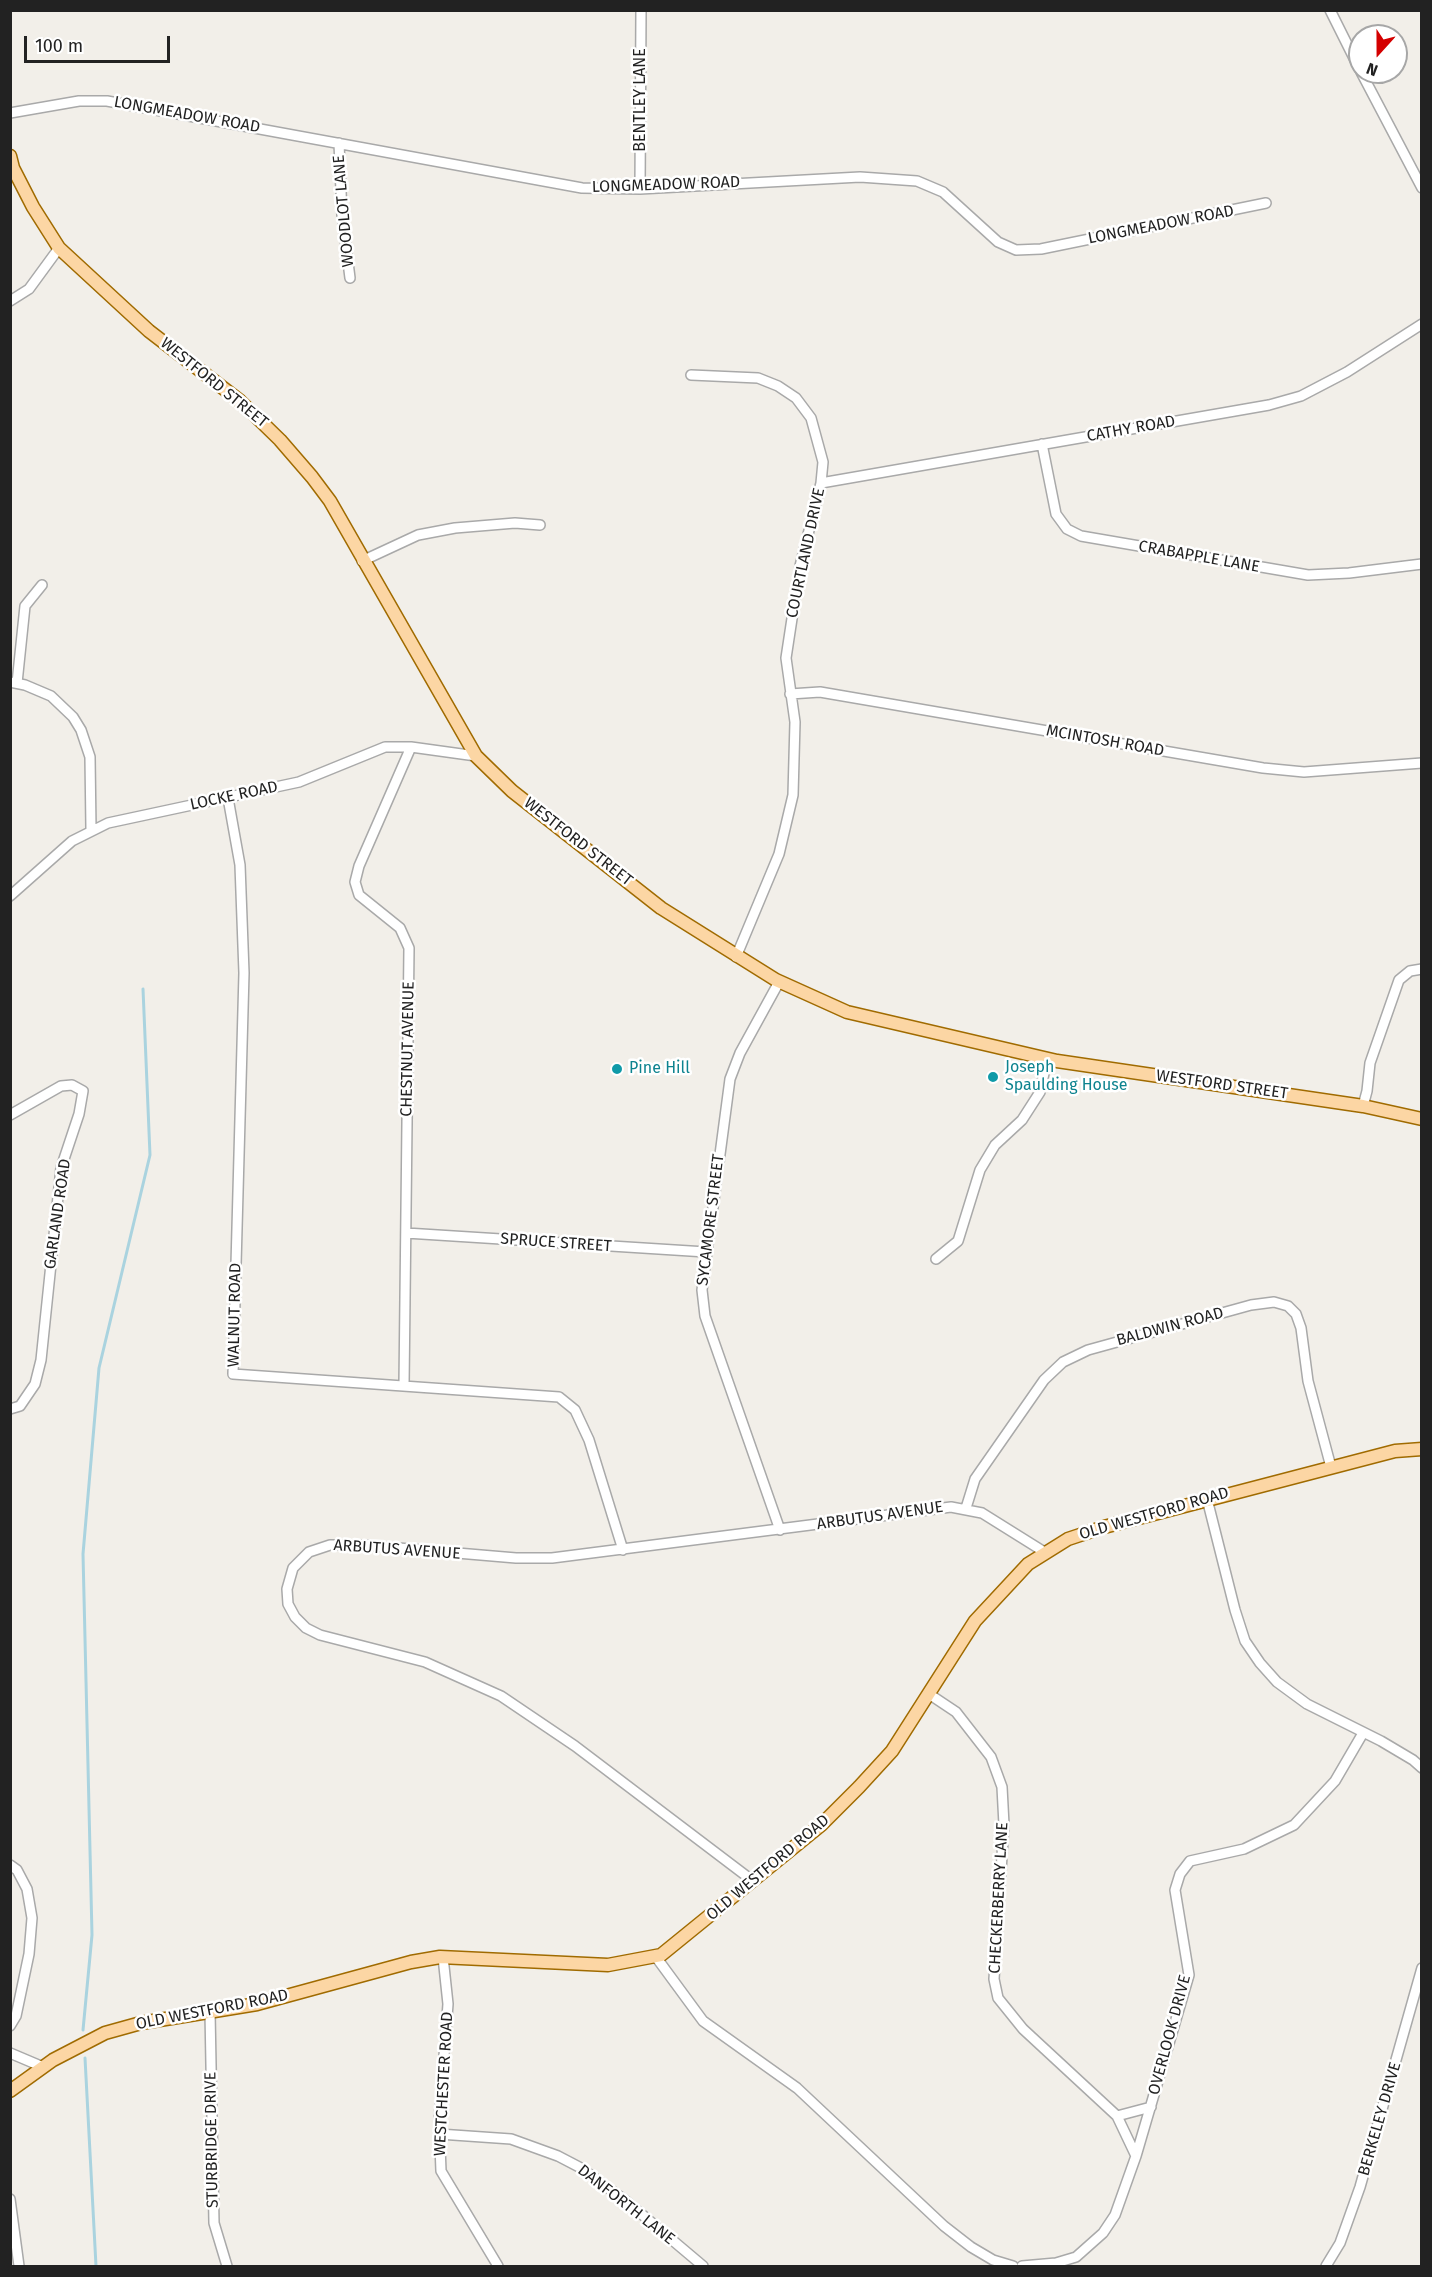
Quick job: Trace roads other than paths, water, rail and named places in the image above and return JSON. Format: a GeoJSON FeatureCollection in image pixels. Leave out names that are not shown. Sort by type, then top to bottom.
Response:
{"type":"FeatureCollection","features":[{"type":"Feature","properties":{"kind":"main road","name":"WESTFORD STREET"},"geometry":{"type":"LineString","coordinates":[[10,156],[13,168],[33,207],[59,248],[124,309],[240,401],[280,440],[330,501],[362,561],[476,756],[512,791],[661,908],[735,957],[779,982],[847,1012],[1047,1059],[1363,1106],[1422,1119]]}},
{"type":"Feature","properties":{"kind":"main road","name":"OLD WESTFORD ROAD"},"geometry":{"type":"LineString","coordinates":[[10,2091],[81,2043],[105,2033],[141,2023],[257,2004],[369,1971],[444,1957],[608,1965],[661,1955],[821,1825],[859,1787],[892,1750],[961,1641],[989,1604],[1028,1564],[1046,1552],[1068,1539],[1104,1527],[1395,1451],[1422,1449]]}},
{"type":"Feature","properties":{"kind":"street","name":"BENTLEY LANE"},"geometry":{"type":"LineString","coordinates":[[640,189],[641,10]]}},
{"type":"Feature","properties":{"kind":"street"},"geometry":{"type":"LineString","coordinates":[[1330,10],[1348,45]]}},
{"type":"Feature","properties":{"kind":"street"},"geometry":{"type":"LineString","coordinates":[[1368,84],[1422,188]]}},
{"type":"Feature","properties":{"kind":"street","name":"LONGMEADOW ROAD"},"geometry":{"type":"LineString","coordinates":[[10,113],[79,100],[107,101],[582,188],[640,189],[860,177],[916,181],[949,196],[998,242],[1016,250],[1041,249],[1266,203]]}},
{"type":"Feature","properties":{"kind":"street","name":"WOODLOT LANE"},"geometry":{"type":"LineString","coordinates":[[339,143],[342,215],[350,278]]}},
{"type":"Feature","properties":{"kind":"street"},"geometry":{"type":"LineString","coordinates":[[10,301],[29,289],[59,248]]}},
{"type":"Feature","properties":{"kind":"street","name":"CATHY ROAD"},"geometry":{"type":"LineString","coordinates":[[821,483],[1269,405],[1301,396],[1347,372],[1422,324]]}},
{"type":"Feature","properties":{"kind":"street","name":"COURTLAND DRIVE"},"geometry":{"type":"LineString","coordinates":[[691,375],[758,378],[778,386],[796,398],[811,418],[823,462],[821,483],[800,566],[786,658],[795,722],[795,768],[787,828],[779,854],[735,957]]}},
{"type":"Feature","properties":{"kind":"street","name":"CRABAPPLE LANE"},"geometry":{"type":"LineString","coordinates":[[1042,444],[1056,514],[1067,529],[1081,536],[1308,575],[1349,573],[1422,564]]}},
{"type":"Feature","properties":{"kind":"street"},"geometry":{"type":"LineString","coordinates":[[362,561],[418,535],[515,523],[540,525]]}},
{"type":"Feature","properties":{"kind":"street"},"geometry":{"type":"LineString","coordinates":[[42,585],[25,606],[14,682],[51,696],[73,717],[81,730],[90,757],[91,829]]}},
{"type":"Feature","properties":{"kind":"street","name":"MCINTOSH ROAD"},"geometry":{"type":"LineString","coordinates":[[790,694],[820,692],[1263,768],[1304,772],[1422,763]]}},
{"type":"Feature","properties":{"kind":"street","name":"LOCKE ROAD"},"geometry":{"type":"LineString","coordinates":[[10,896],[62,848],[91,829],[127,818],[299,782],[377,750],[411,747],[476,756]]}},
{"type":"Feature","properties":{"kind":"street","name":"CHESTNUT AVENUE"},"geometry":{"type":"LineString","coordinates":[[404,1385],[409,948],[400,928],[359,895],[355,882],[359,866],[411,747]]}},
{"type":"Feature","properties":{"kind":"street","name":"WALNUT ROAD"},"geometry":{"type":"LineString","coordinates":[[228,798],[240,865],[244,973],[233,1374],[559,1397],[575,1410],[589,1440],[623,1550]]}},
{"type":"Feature","properties":{"kind":"street"},"geometry":{"type":"LineString","coordinates":[[1363,1106],[1370,1063],[1399,980],[1410,971],[1422,969]]}},
{"type":"Feature","properties":{"kind":"street","name":"SYCAMORE STREET"},"geometry":{"type":"LineString","coordinates":[[779,982],[741,1053],[730,1079],[702,1290],[705,1316],[780,1530]]}},
{"type":"Feature","properties":{"kind":"street"},"geometry":{"type":"LineString","coordinates":[[936,1259],[958,1241],[980,1170],[995,1145],[1022,1120],[1040,1092],[1047,1059]]}},
{"type":"Feature","properties":{"kind":"street","name":"GARLAND ROAD"},"geometry":{"type":"LineString","coordinates":[[10,1114],[61,1086],[72,1085],[83,1091],[61,1168],[41,1360],[35,1384],[20,1406],[10,1409]]}},
{"type":"Feature","properties":{"kind":"street","name":"SPRUCE STREET"},"geometry":{"type":"LineString","coordinates":[[406,1233],[706,1252]]}},
{"type":"Feature","properties":{"kind":"street","name":"BALDWIN ROAD"},"geometry":{"type":"LineString","coordinates":[[966,1508],[975,1479],[1044,1380],[1062,1362],[1088,1350],[1121,1340],[1251,1305],[1274,1302],[1288,1306],[1296,1314],[1301,1328],[1308,1381],[1331,1467]]}},
{"type":"Feature","properties":{"kind":"street"},"geometry":{"type":"LineString","coordinates":[[1207,1499],[1222,1563],[1245,1641],[1260,1664],[1277,1682],[1307,1704],[1413,1760],[1422,1768]]}},
{"type":"Feature","properties":{"kind":"street","name":"ARBUTUS AVENUE"},"geometry":{"type":"LineString","coordinates":[[753,1881],[576,1746],[518,1707],[474,1682],[425,1662],[312,1632],[295,1617],[287,1596],[290,1574],[297,1562],[309,1552],[330,1545],[363,1545],[516,1558],[561,1558],[951,1507],[966,1508],[982,1513],[1046,1552]]}},
{"type":"Feature","properties":{"kind":"street","name":"CHECKERBERRY LANE"},"geometry":{"type":"LineString","coordinates":[[929,1694],[956,1712],[991,1757],[1002,1787],[1004,1826],[994,1979],[998,1998],[1023,2029],[1117,2116],[1136,2156]]}},
{"type":"Feature","properties":{"kind":"street","name":"OVERLOOK DRIVE"},"geometry":{"type":"LineString","coordinates":[[1023,2266],[1056,2263],[1076,2257],[1090,2247],[1103,2233],[1115,2215],[1136,2156],[1189,1975],[1175,1890],[1180,1874],[1190,1861],[1244,1848],[1294,1825],[1335,1781],[1363,1733]]}},
{"type":"Feature","properties":{"kind":"street"},"geometry":{"type":"LineString","coordinates":[[10,1865],[17,1870],[27,1889],[32,1917],[29,1954],[16,2016],[10,2026]]}},
{"type":"Feature","properties":{"kind":"street","name":"WESTCHESTER ROAD"},"geometry":{"type":"LineString","coordinates":[[444,1957],[448,2004],[439,2134],[441,2171],[498,2266]]}},
{"type":"Feature","properties":{"kind":"street"},"geometry":{"type":"LineString","coordinates":[[656,1957],[703,2021],[797,2088],[944,2226],[978,2251],[1012,2266]]}},
{"type":"Feature","properties":{"kind":"street","name":"BERKELEY DRIVE"},"geometry":{"type":"LineString","coordinates":[[1326,2266],[1340,2242],[1360,2187],[1422,1968]]}},
{"type":"Feature","properties":{"kind":"street","name":"STURBRIDGE DRIVE"},"geometry":{"type":"LineString","coordinates":[[210,2012],[214,2223],[219,2246],[227,2266]]}},
{"type":"Feature","properties":{"kind":"street"},"geometry":{"type":"LineString","coordinates":[[10,2053],[43,2067]]}},
{"type":"Feature","properties":{"kind":"street"},"geometry":{"type":"LineString","coordinates":[[1117,2116],[1151,2107]]}},
{"type":"Feature","properties":{"kind":"street","name":"DANFORTH LANE"},"geometry":{"type":"LineString","coordinates":[[439,2134],[511,2139],[558,2156],[581,2168],[626,2201],[704,2266]]}},
{"type":"Feature","properties":{"kind":"street"},"geometry":{"type":"LineString","coordinates":[[10,2199],[19,2266]]}},
{"type":"Feature","properties":{"kind":"waterway"},"geometry":{"type":"LineString","coordinates":[[83,2030],[92,1935],[83,1554],[99,1368],[150,1155],[143,989]]}},
{"type":"Feature","properties":{"kind":"waterway"},"geometry":{"type":"LineString","coordinates":[[85,2058],[96,2266]]}},
{"type":"Feature","properties":{"kind":"place","name":"Pine Hill"},"geometry":{"type":"Point","coordinates":[617,1069]}},
{"type":"Feature","properties":{"kind":"place","name":"Joseph Spaulding House"},"geometry":{"type":"Point","coordinates":[993,1077]}}]}
